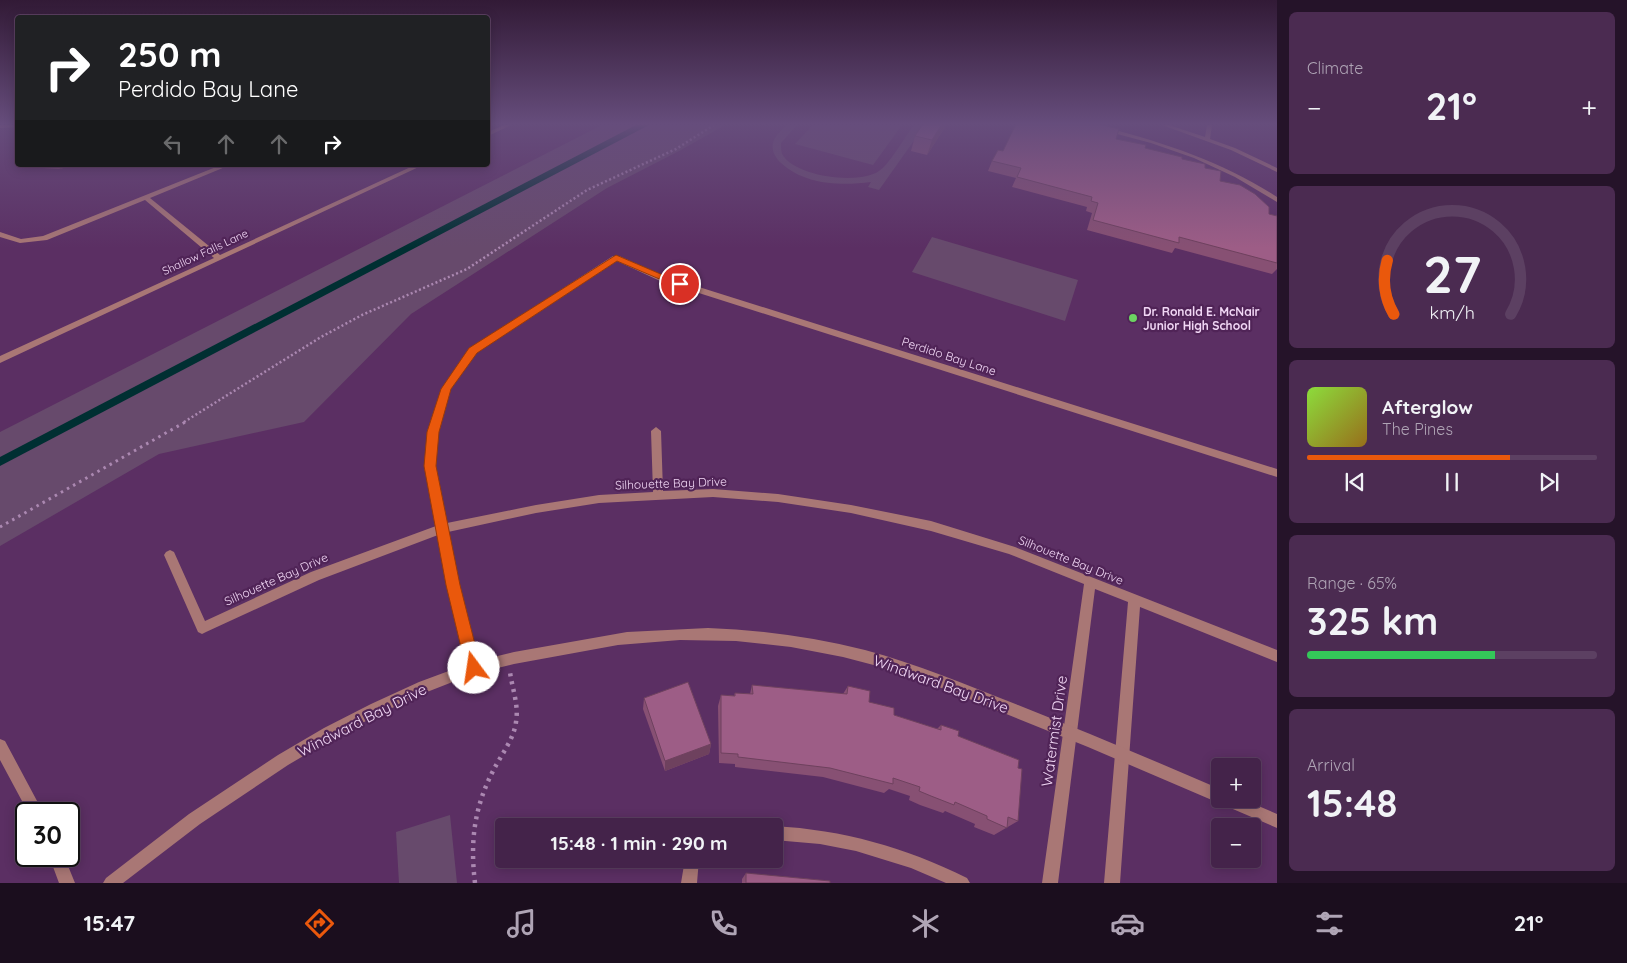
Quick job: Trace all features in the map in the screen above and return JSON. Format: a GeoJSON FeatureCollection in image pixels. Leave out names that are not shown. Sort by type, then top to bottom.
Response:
{"type":"FeatureCollection","features":[{"type":"Feature","properties":{"kind":"street"},"geometry":{"type":"LineString","coordinates":[[0,234],[20,241],[44,238],[222,167]]}},
{"type":"Feature","properties":{"kind":"street","name":"Shallow Falls Lane"},"geometry":{"type":"LineString","coordinates":[[0,360],[416,167]]}},
{"type":"Feature","properties":{"kind":"street"},"geometry":{"type":"LineString","coordinates":[[146,198],[219,258]]}},
{"type":"Feature","properties":{"kind":"street","name":"Perdido Bay Lane"},"geometry":{"type":"LineString","coordinates":[[441,529],[430,466],[433,432],[446,389],[473,351],[616,258],[671,281],[1277,474]]}},
{"type":"Feature","properties":{"kind":"street"},"geometry":{"type":"LineString","coordinates":[[656,430],[658,496]]}},
{"type":"Feature","properties":{"kind":"street","name":"Silhouette Bay Drive"},"geometry":{"type":"LineString","coordinates":[[170,555],[202,628],[316,576],[441,529],[536,509],[599,499],[713,494],[778,498],[851,509],[930,526],[1002,548],[1277,656]]}},
{"type":"Feature","properties":{"kind":"street"},"geometry":{"type":"LineString","coordinates":[[441,529],[474,668]]}},
{"type":"Feature","properties":{"kind":"street","name":"Watermist Drive"},"geometry":{"type":"LineString","coordinates":[[1050,883],[1090,583]]}},
{"type":"Feature","properties":{"kind":"street"},"geometry":{"type":"LineString","coordinates":[[1112,883],[1134,601]]}},
{"type":"Feature","properties":{"kind":"street","name":"Windward Bay Drive"},"geometry":{"type":"LineString","coordinates":[[111,883],[169,836],[252,779],[309,744],[417,690],[474,668],[508,659],[627,638],[715,635],[765,638],[840,650],[904,667],[1122,753],[1211,792]]}},
{"type":"Feature","properties":{"kind":"street"},"geometry":{"type":"LineString","coordinates":[[0,746],[30,802]]}},
{"type":"Feature","properties":{"kind":"street"},"geometry":{"type":"LineString","coordinates":[[1247,808],[1277,821]]}},
{"type":"Feature","properties":{"kind":"street"},"geometry":{"type":"LineString","coordinates":[[783,834],[821,837],[882,852],[937,870],[962,883]]}},
{"type":"Feature","properties":{"kind":"street"},"geometry":{"type":"LineString","coordinates":[[61,867],[68,883]]}},
{"type":"Feature","properties":{"kind":"street"},"geometry":{"type":"LineString","coordinates":[[690,883],[691,868]]}},
{"type":"Feature","properties":{"kind":"lane"},"geometry":{"type":"LineString","coordinates":[[1217,166],[1241,178],[1277,200]]}},
{"type":"Feature","properties":{"kind":"path"},"geometry":{"type":"LineString","coordinates":[[0,527],[200,413],[321,336],[467,269],[537,221],[587,190],[639,166]]}},
{"type":"Feature","properties":{"kind":"path"},"geometry":{"type":"LineString","coordinates":[[476,883],[470,852],[473,825],[480,800],[509,744],[516,723],[516,703],[508,659]]}},
{"type":"Feature","properties":{"kind":"shaded area"},"geometry":{"type":"Polygon","coordinates":[[[521,166],[649,166],[607,188],[411,314],[304,422],[159,454],[0,546],[0,432],[521,166]]]}},
{"type":"Feature","properties":{"kind":"shaded area"},"geometry":{"type":"Polygon","coordinates":[[[557,166],[571,166],[0,466],[0,457],[557,166]]]}},
{"type":"Feature","properties":{"kind":"shaded area"},"geometry":{"type":"Polygon","coordinates":[[[786,166],[797,166],[813,173],[843,178],[870,175],[884,166],[896,166],[879,190],[868,187],[871,182],[836,184],[812,180],[786,166]]]}},
{"type":"Feature","properties":{"kind":"shaded area"},"geometry":{"type":"Polygon","coordinates":[[[932,237],[1078,280],[1065,321],[912,272],[932,237]]]}},
{"type":"Feature","properties":{"kind":"shaded area"},"geometry":{"type":"Polygon","coordinates":[[[450,815],[457,883],[399,883],[396,832],[450,815]]]}},
{"type":"Feature","properties":{"kind":"building"},"geometry":{"type":"Polygon","coordinates":[[[1014,166],[1205,166],[1205,168],[1221,171],[1220,181],[1240,185],[1255,194],[1269,207],[1269,214],[1277,216],[1277,263],[1179,237],[1179,243],[1093,220],[1098,203],[1091,201],[1092,197],[1017,177],[1021,168],[1014,166]]]}},
{"type":"Feature","properties":{"kind":"building"},"geometry":{"type":"Polygon","coordinates":[[[688,682],[711,744],[665,761],[644,698],[688,682]]]}},
{"type":"Feature","properties":{"kind":"building"},"geometry":{"type":"Polygon","coordinates":[[[752,685],[847,694],[848,686],[870,691],[869,702],[894,708],[894,715],[941,730],[941,725],[959,731],[958,736],[1019,760],[1018,768],[1022,769],[1018,821],[1008,817],[1007,828],[987,819],[987,816],[955,802],[954,805],[931,796],[919,791],[920,787],[893,778],[893,784],[830,768],[738,757],[738,754],[721,753],[721,695],[735,696],[735,693],[753,694],[752,685]]]}},
{"type":"Feature","properties":{"kind":"building"},"geometry":{"type":"Polygon","coordinates":[[[746,873],[830,881],[830,883],[746,883],[746,873]]]}},
{"type":"Feature","properties":{"kind":"place","name":"Dr. Ronald E. McNair Junior High School"},"geometry":{"type":"Point","coordinates":[1133,318]}},
{"type":"Feature","properties":{"kind":"route"},"geometry":{"type":"LineString","coordinates":[[474,668],[453,585],[430,466],[433,432],[446,389],[473,351],[508,326],[616,258],[661,278],[680,284]]}}]}
